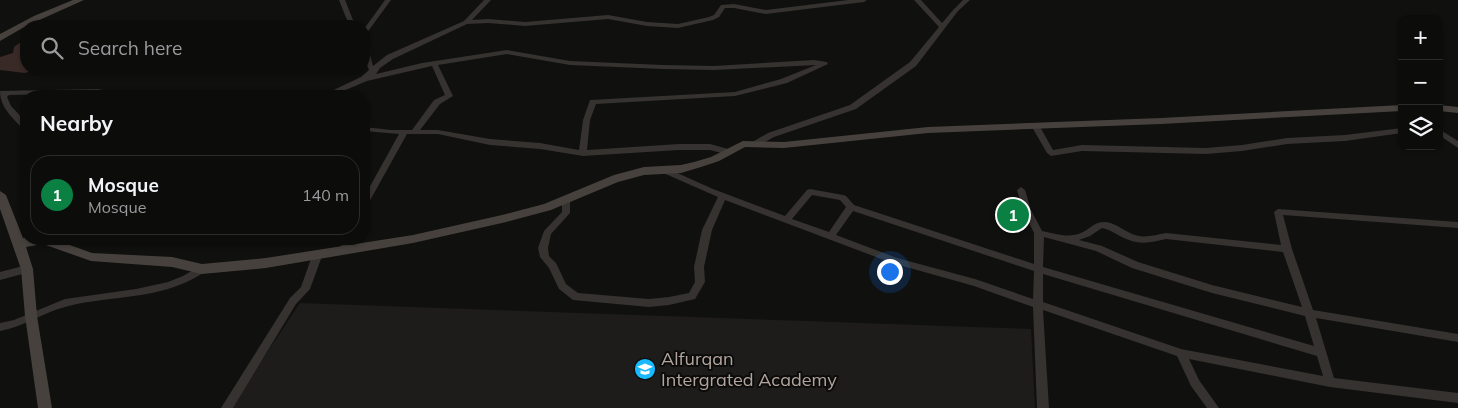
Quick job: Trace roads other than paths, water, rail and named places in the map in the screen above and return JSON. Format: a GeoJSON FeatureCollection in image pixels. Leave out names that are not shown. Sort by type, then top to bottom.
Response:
{"type":"FeatureCollection","features":[{"type":"Feature","properties":{"kind":"street"},"geometry":{"type":"LineString","coordinates":[[34,20],[80,0]]}},
{"type":"Feature","properties":{"kind":"street"},"geometry":{"type":"LineString","coordinates":[[342,0],[350,20]]}},
{"type":"Feature","properties":{"kind":"street"},"geometry":{"type":"LineString","coordinates":[[370,25],[388,0]]}},
{"type":"Feature","properties":{"kind":"street"},"geometry":{"type":"LineString","coordinates":[[466,22],[488,0]]}},
{"type":"Feature","properties":{"kind":"street"},"geometry":{"type":"LineString","coordinates":[[370,74],[377,66],[390,57],[466,22],[488,20],[492,22],[525,24],[608,17],[647,24],[678,26],[711,19],[717,16],[723,6],[734,6],[766,12],[864,0]]}},
{"type":"Feature","properties":{"kind":"street"},"geometry":{"type":"LineString","coordinates":[[918,0],[943,28]]}},
{"type":"Feature","properties":{"kind":"street"},"geometry":{"type":"LineString","coordinates":[[757,143],[771,135],[853,107],[912,64],[964,1]]}},
{"type":"Feature","properties":{"kind":"street"},"geometry":{"type":"LineString","coordinates":[[0,38],[20,29]]}},
{"type":"Feature","properties":{"kind":"street"},"geometry":{"type":"LineString","coordinates":[[339,90],[364,79],[434,63],[507,52],[570,63],[663,67],[714,68],[814,62],[824,64],[784,81],[735,94],[593,102],[585,123],[583,153]]}},
{"type":"Feature","properties":{"kind":"street"},"geometry":{"type":"LineString","coordinates":[[415,131],[437,102],[449,96],[434,63]]}},
{"type":"Feature","properties":{"kind":"street"},"geometry":{"type":"LineString","coordinates":[[370,66],[373,72]]}},
{"type":"Feature","properties":{"kind":"street"},"geometry":{"type":"LineString","coordinates":[[364,79],[369,75]]}},
{"type":"Feature","properties":{"kind":"street"},"geometry":{"type":"LineString","coordinates":[[20,92],[3,93],[2,97],[20,120]]}},
{"type":"Feature","properties":{"kind":"street"},"geometry":{"type":"LineString","coordinates":[[60,245],[91,257],[172,262],[202,269],[266,264],[413,240],[476,225],[547,207],[614,179],[644,171],[697,165],[743,144],[784,144],[909,132],[1398,108]]}},
{"type":"Feature","properties":{"kind":"street"},"geometry":{"type":"LineString","coordinates":[[1443,108],[1458,110]]}},
{"type":"Feature","properties":{"kind":"street"},"geometry":{"type":"LineString","coordinates":[[1036,126],[1051,154],[1082,148],[1206,151],[1287,141],[1344,138],[1398,131]]}},
{"type":"Feature","properties":{"kind":"street"},"geometry":{"type":"LineString","coordinates":[[370,129],[438,132],[490,142],[540,146],[583,153],[710,146],[729,152]]}},
{"type":"Feature","properties":{"kind":"street"},"geometry":{"type":"LineString","coordinates":[[370,193],[404,132]]}},
{"type":"Feature","properties":{"kind":"street"},"geometry":{"type":"LineString","coordinates":[[1443,134],[1458,145]]}},
{"type":"Feature","properties":{"kind":"street"},"geometry":{"type":"LineString","coordinates":[[664,170],[723,196],[895,261],[975,283],[1038,306],[1181,353],[1330,382],[1458,398]]}},
{"type":"Feature","properties":{"kind":"street"},"geometry":{"type":"LineString","coordinates":[[1021,190],[1039,233],[1038,306],[1043,408]]}},
{"type":"Feature","properties":{"kind":"street"},"geometry":{"type":"LineString","coordinates":[[786,220],[810,192],[844,198],[851,207],[927,230],[1039,268],[1319,352]]}},
{"type":"Feature","properties":{"kind":"street"},"geometry":{"type":"LineString","coordinates":[[0,195],[14,229],[26,269],[45,408]]}},
{"type":"Feature","properties":{"kind":"street"},"geometry":{"type":"LineString","coordinates":[[566,199],[566,213],[547,233],[543,248],[545,257],[553,266],[562,286],[576,297],[649,303],[669,302],[692,296],[700,282],[699,267],[707,230],[723,196]]}},
{"type":"Feature","properties":{"kind":"street"},"geometry":{"type":"LineString","coordinates":[[831,236],[851,207]]}},
{"type":"Feature","properties":{"kind":"street"},"geometry":{"type":"LineString","coordinates":[[1330,382],[1277,214],[1281,211],[1458,225]]}},
{"type":"Feature","properties":{"kind":"street"},"geometry":{"type":"LineString","coordinates":[[1068,239],[1087,234],[1102,225],[1109,226],[1132,238],[1150,240],[1166,236],[1287,248]]}},
{"type":"Feature","properties":{"kind":"street"},"geometry":{"type":"LineString","coordinates":[[1039,233],[1099,248],[1135,265],[1212,289],[1309,313],[1458,338]]}},
{"type":"Feature","properties":{"kind":"street"},"geometry":{"type":"LineString","coordinates":[[343,252],[346,245]]}},
{"type":"Feature","properties":{"kind":"street"},"geometry":{"type":"LineString","coordinates":[[227,408],[293,301],[305,289],[317,256]]}},
{"type":"Feature","properties":{"kind":"street"},"geometry":{"type":"LineString","coordinates":[[0,276],[26,269]]}},
{"type":"Feature","properties":{"kind":"street"},"geometry":{"type":"LineString","coordinates":[[0,327],[68,302],[171,286],[190,278],[202,269]]}},
{"type":"Feature","properties":{"kind":"street"},"geometry":{"type":"LineString","coordinates":[[1181,353],[1195,383],[1213,408]]}},
{"type":"Feature","properties":{"kind":"place","name":"Mosque"},"geometry":{"type":"Point","coordinates":[1013,215]}},
{"type":"Feature","properties":{"kind":"place","name":"Alfurqan Intergrated Academy"},"geometry":{"type":"Point","coordinates":[645,369]}}]}
